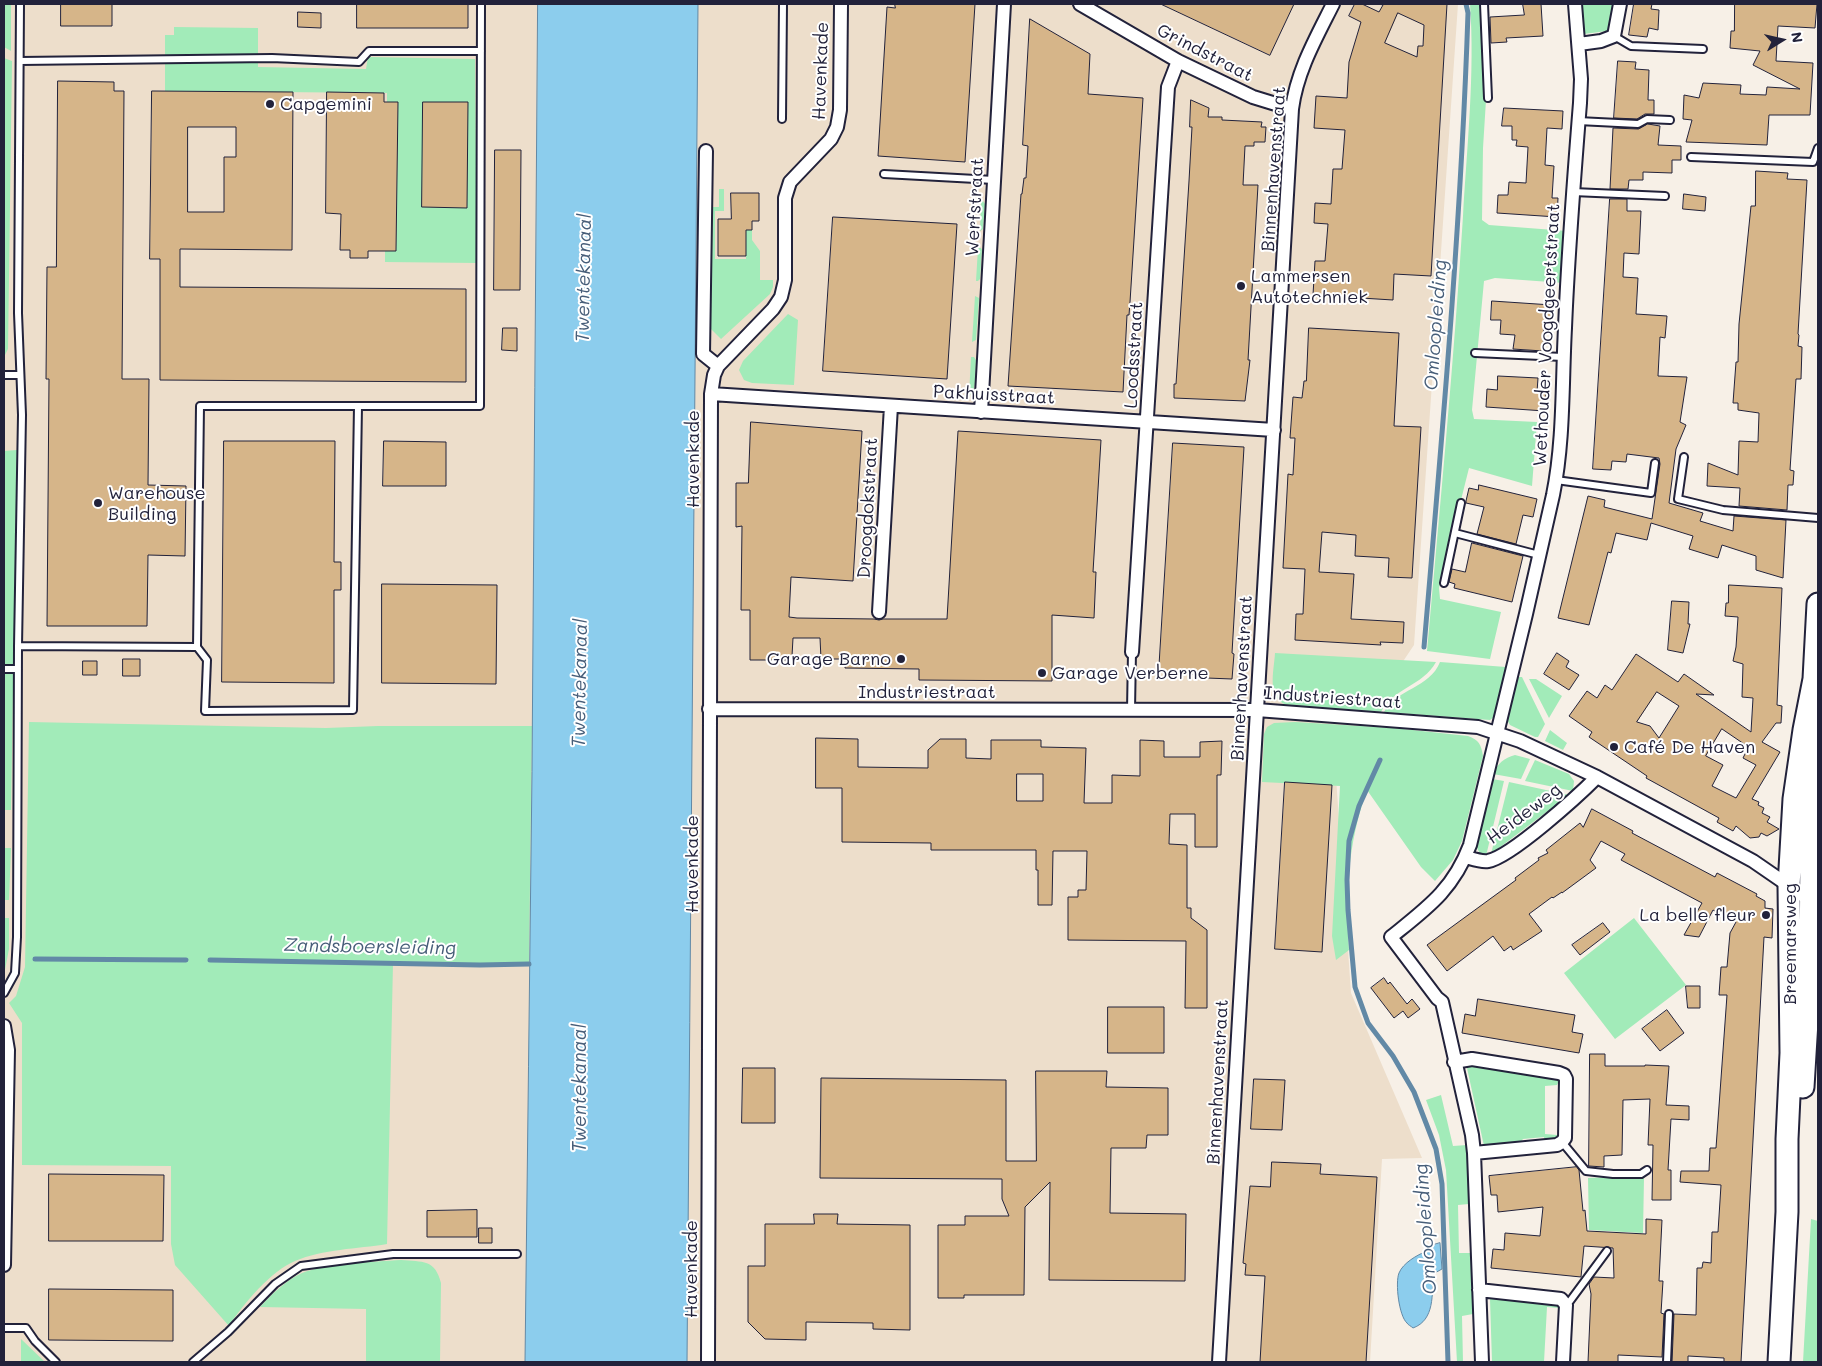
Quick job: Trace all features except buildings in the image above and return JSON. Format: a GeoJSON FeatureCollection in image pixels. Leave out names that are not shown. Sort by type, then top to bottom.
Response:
{"type":"FeatureCollection","features":[{"type":"Feature","properties":{"kind":"main road","name":"Breemarsweg"},"geometry":{"type":"LineString","coordinates":[[1788,1212],[1799,1135],[1814,903],[1817,732],[1814,679],[1818,604]]}},
{"type":"Feature","properties":{"kind":"main road","name":"Breemarsweg"},"geometry":{"type":"LineString","coordinates":[[1779,1362],[1788,1212],[1787,1139],[1791,1053],[1789,886],[1794,799],[1814,679]]}},
{"type":"Feature","properties":{"kind":"street","name":"Havenkade"},"geometry":{"type":"LineString","coordinates":[[708,1362],[711,394],[714,375],[718,366],[773,309],[781,297],[785,280],[785,198],[790,182],[831,139],[837,127],[840,110],[840,4]]}},
{"type":"Feature","properties":{"kind":"street","name":"Werfstraat"},"geometry":{"type":"LineString","coordinates":[[981,412],[1004,4]]}},
{"type":"Feature","properties":{"kind":"street","name":"Grindstraat"},"geometry":{"type":"LineString","coordinates":[[1080,4],[1178,61],[1253,97],[1292,109]]}},
{"type":"Feature","properties":{"kind":"street","name":"Binnenhavenstraat"},"geometry":{"type":"LineString","coordinates":[[1219,1362],[1292,109],[1300,73],[1333,4]]}},
{"type":"Feature","properties":{"kind":"street","name":"Wethouder Voogdgeertstraat"},"geometry":{"type":"LineString","coordinates":[[1497,732],[1540,555],[1556,480],[1581,79],[1575,4]]}},
{"type":"Feature","properties":{"kind":"street"},"geometry":{"type":"LineString","coordinates":[[1579,44],[1602,42],[1614,36],[1620,4]]}},
{"type":"Feature","properties":{"kind":"street","name":"Loodsstraat"},"geometry":{"type":"LineString","coordinates":[[1132,652],[1168,87],[1178,61]]}},
{"type":"Feature","properties":{"kind":"street"},"geometry":{"type":"LineString","coordinates":[[706,151],[703,354],[718,366]]}},
{"type":"Feature","properties":{"kind":"street","name":"Pakhuisstraat"},"geometry":{"type":"LineString","coordinates":[[711,394],[1274,430]]}},
{"type":"Feature","properties":{"kind":"street","name":"Droogdokstraat"},"geometry":{"type":"LineString","coordinates":[[880,612],[892,406]]}},
{"type":"Feature","properties":{"kind":"street","name":"Industriestraat"},"geometry":{"type":"LineString","coordinates":[[709,709],[1257,710],[1478,727],[1497,732],[1538,749],[1597,777],[1753,861],[1814,903]]}},
{"type":"Feature","properties":{"kind":"street","name":"Heideweg"},"geometry":{"type":"LineString","coordinates":[[1454,1062],[1442,1002],[1391,937],[1441,894],[1452,882],[1466,857],[1497,732]]}},
{"type":"Feature","properties":{"kind":"street","name":"Heideweg"},"geometry":{"type":"LineString","coordinates":[[1466,857],[1487,861],[1512,849],[1579,796],[1597,777]]}},
{"type":"Feature","properties":{"kind":"street"},"geometry":{"type":"LineString","coordinates":[[4,1026],[8,1050],[4,1265]]}},
{"type":"Feature","properties":{"kind":"street"},"geometry":{"type":"LineString","coordinates":[[1474,1153],[1557,1146],[1562,1142],[1565,1138],[1566,1080],[1564,1075],[1472,1059],[1454,1062],[1472,1135],[1474,1153],[1482,1362]]}},
{"type":"Feature","properties":{"kind":"street"},"geometry":{"type":"LineString","coordinates":[[1479,1290],[1561,1299],[1565,1303],[1563,1362]]}},
{"type":"Feature","properties":{"kind":"lane"},"geometry":{"type":"LineString","coordinates":[[4,994],[15,973],[16,946],[22,415],[18,313],[20,4]]}},
{"type":"Feature","properties":{"kind":"lane"},"geometry":{"type":"LineString","coordinates":[[358,406],[353,710],[205,710],[207,660],[197,647],[200,406],[358,406],[480,406],[481,4]]}},
{"type":"Feature","properties":{"kind":"lane"},"geometry":{"type":"LineString","coordinates":[[782,118],[783,4]]}},
{"type":"Feature","properties":{"kind":"lane"},"geometry":{"type":"LineString","coordinates":[[1484,4],[1488,98]]}},
{"type":"Feature","properties":{"kind":"lane"},"geometry":{"type":"LineString","coordinates":[[1614,36],[1631,46],[1703,49]]}},
{"type":"Feature","properties":{"kind":"lane"},"geometry":{"type":"LineString","coordinates":[[20,61],[272,58],[359,62],[370,51],[481,51]]}},
{"type":"Feature","properties":{"kind":"lane"},"geometry":{"type":"LineString","coordinates":[[1578,121],[1638,124],[1647,119],[1670,120]]}},
{"type":"Feature","properties":{"kind":"lane"},"geometry":{"type":"LineString","coordinates":[[1691,157],[1813,162],[1818,148]]}},
{"type":"Feature","properties":{"kind":"lane"},"geometry":{"type":"LineString","coordinates":[[884,174],[994,180]]}},
{"type":"Feature","properties":{"kind":"lane","name":"Wethouder Voogdgeertstraat"},"geometry":{"type":"LineString","coordinates":[[1573,192],[1665,196]]}},
{"type":"Feature","properties":{"kind":"lane"},"geometry":{"type":"LineString","coordinates":[[1475,353],[1563,357]]}},
{"type":"Feature","properties":{"kind":"lane"},"geometry":{"type":"LineString","coordinates":[[4,375],[20,375]]}},
{"type":"Feature","properties":{"kind":"lane"},"geometry":{"type":"LineString","coordinates":[[1684,457],[1678,499],[1723,510],[1818,518]]}},
{"type":"Feature","properties":{"kind":"lane","name":"Wethouder Voogdgeertstraat"},"geometry":{"type":"LineString","coordinates":[[1556,480],[1651,492],[1655,463]]}},
{"type":"Feature","properties":{"kind":"lane"},"geometry":{"type":"LineString","coordinates":[[1444,583],[1461,504]]}},
{"type":"Feature","properties":{"kind":"lane"},"geometry":{"type":"LineString","coordinates":[[1455,533],[1540,555]]}},
{"type":"Feature","properties":{"kind":"lane"},"geometry":{"type":"LineString","coordinates":[[18,646],[197,647]]}},
{"type":"Feature","properties":{"kind":"lane"},"geometry":{"type":"LineString","coordinates":[[1131,710],[1132,652]]}},
{"type":"Feature","properties":{"kind":"lane"},"geometry":{"type":"LineString","coordinates":[[4,669],[18,669]]}},
{"type":"Feature","properties":{"kind":"lane"},"geometry":{"type":"LineString","coordinates":[[1562,1142],[1586,1171],[1613,1174],[1642,1174],[1646,1170]]}},
{"type":"Feature","properties":{"kind":"lane"},"geometry":{"type":"LineString","coordinates":[[1565,1303],[1570,1300],[1607,1251]]}},
{"type":"Feature","properties":{"kind":"lane"},"geometry":{"type":"LineString","coordinates":[[193,1362],[228,1332],[274,1284],[301,1266],[393,1254],[517,1254]]}},
{"type":"Feature","properties":{"kind":"lane"},"geometry":{"type":"LineString","coordinates":[[1667,1362],[1669,1314]]}},
{"type":"Feature","properties":{"kind":"lane"},"geometry":{"type":"LineString","coordinates":[[4,1328],[26,1328],[35,1342],[56,1362]]}},
{"type":"Feature","properties":{"kind":"shaded area","name":"Twentekanaal"},"geometry":{"type":"Polygon","coordinates":[[[4,4],[1458,4],[1414,645],[1335,763],[1351,993],[1422,1158],[1382,1159],[1370,1362],[4,1362],[4,4]]]}},
{"type":"Feature","properties":{"kind":"green space"},"geometry":{"type":"Polygon","coordinates":[[[4,4],[11,4],[11,51],[4,47],[4,4]]]}},
{"type":"Feature","properties":{"kind":"green space"},"geometry":{"type":"Polygon","coordinates":[[[1470,4],[1484,4],[1487,84],[1483,148],[1482,220],[1489,225],[1567,231],[1564,283],[1495,278],[1484,281],[1472,410],[1474,419],[1537,422],[1532,486],[1469,468],[1439,588],[1440,599],[1501,612],[1490,659],[1427,651],[1446,434],[1468,137],[1472,57],[1470,4]]]}},
{"type":"Feature","properties":{"kind":"green space"},"geometry":{"type":"Polygon","coordinates":[[[1581,4],[1613,4],[1607,31],[1584,34],[1581,4]]]}},
{"type":"Feature","properties":{"kind":"green space"},"geometry":{"type":"Polygon","coordinates":[[[174,27],[258,28],[258,67],[366,69],[368,57],[475,59],[477,263],[385,262],[385,250],[396,250],[398,103],[387,103],[387,93],[165,91],[165,35],[174,35],[174,27]]]}},
{"type":"Feature","properties":{"kind":"green space"},"geometry":{"type":"Polygon","coordinates":[[[4,58],[12,61],[8,349],[4,357],[4,58]]]}},
{"type":"Feature","properties":{"kind":"green space"},"geometry":{"type":"Polygon","coordinates":[[[719,189],[724,189],[724,211],[715,211],[715,259],[746,259],[746,230],[752,230],[752,240],[760,251],[760,280],[773,280],[770,294],[721,339],[705,323],[706,207],[719,207],[719,189]]]}},
{"type":"Feature","properties":{"kind":"green space"},"geometry":{"type":"Polygon","coordinates":[[[981,198],[985,204],[983,229],[980,231],[981,198]]]}},
{"type":"Feature","properties":{"kind":"green space"},"geometry":{"type":"Polygon","coordinates":[[[978,248],[982,250],[980,279],[976,281],[978,248]]]}},
{"type":"Feature","properties":{"kind":"green space"},"geometry":{"type":"Polygon","coordinates":[[[975,296],[979,298],[976,340],[972,342],[975,296]]]}},
{"type":"Feature","properties":{"kind":"green space"},"geometry":{"type":"Polygon","coordinates":[[[788,314],[798,320],[794,385],[752,383],[744,380],[739,370],[743,361],[788,314]]]}},
{"type":"Feature","properties":{"kind":"green space"},"geometry":{"type":"Polygon","coordinates":[[[971,357],[974,357],[976,360],[976,380],[974,389],[969,396],[971,357]]]}},
{"type":"Feature","properties":{"kind":"green space"},"geometry":{"type":"Polygon","coordinates":[[[17,450],[11,810],[4,810],[4,451],[17,450]]]}},
{"type":"Feature","properties":{"kind":"green space"},"geometry":{"type":"Polygon","coordinates":[[[1275,653],[1436,662],[1424,677],[1393,697],[1381,712],[1287,705],[1280,701],[1274,690],[1275,653]]]}},
{"type":"Feature","properties":{"kind":"green space"},"geometry":{"type":"Polygon","coordinates":[[[1440,662],[1506,667],[1494,717],[1490,720],[1384,712],[1396,698],[1429,678],[1440,662]]]}},
{"type":"Feature","properties":{"kind":"green space"},"geometry":{"type":"Polygon","coordinates":[[[1517,677],[1522,677],[1545,724],[1538,737],[1510,725],[1507,720],[1517,677]]]}},
{"type":"Feature","properties":{"kind":"green space"},"geometry":{"type":"Polygon","coordinates":[[[1529,679],[1536,679],[1562,696],[1549,718],[1529,679]]]}},
{"type":"Feature","properties":{"kind":"green space"},"geometry":{"type":"Polygon","coordinates":[[[29,722],[326,728],[532,726],[529,964],[393,963],[387,1244],[317,1254],[295,1261],[267,1280],[229,1326],[175,1265],[171,1244],[171,1166],[22,1165],[22,1023],[9,1003],[16,996],[25,967],[29,722]]]}},
{"type":"Feature","properties":{"kind":"green space"},"geometry":{"type":"Polygon","coordinates":[[[1295,722],[1394,728],[1468,736],[1479,743],[1483,756],[1462,841],[1453,860],[1435,881],[1421,867],[1367,790],[1355,830],[1349,869],[1349,950],[1336,960],[1332,936],[1340,786],[1262,782],[1264,734],[1267,727],[1274,723],[1295,722]]]}},
{"type":"Feature","properties":{"kind":"green space"},"geometry":{"type":"Polygon","coordinates":[[[1550,730],[1567,743],[1563,750],[1545,741],[1550,730]]]}},
{"type":"Feature","properties":{"kind":"green space"},"geometry":{"type":"Polygon","coordinates":[[[1515,755],[1530,759],[1521,779],[1493,774],[1502,761],[1515,755]]]}},
{"type":"Feature","properties":{"kind":"green space"},"geometry":{"type":"Polygon","coordinates":[[[1535,760],[1569,774],[1574,781],[1573,791],[1525,781],[1535,760]]]}},
{"type":"Feature","properties":{"kind":"green space"},"geometry":{"type":"Polygon","coordinates":[[[1492,779],[1504,781],[1486,856],[1479,852],[1476,844],[1492,779]]]}},
{"type":"Feature","properties":{"kind":"green space"},"geometry":{"type":"Polygon","coordinates":[[[1509,782],[1569,795],[1491,854],[1509,782]]]}},
{"type":"Feature","properties":{"kind":"green space"},"geometry":{"type":"Polygon","coordinates":[[[4,848],[11,848],[9,900],[4,900],[4,848]]]}},
{"type":"Feature","properties":{"kind":"green space"},"geometry":{"type":"Polygon","coordinates":[[[4,918],[9,918],[9,949],[4,975],[4,918]]]}},
{"type":"Feature","properties":{"kind":"green space"},"geometry":{"type":"Polygon","coordinates":[[[1634,918],[1686,985],[1615,1039],[1564,973],[1634,918]]]}},
{"type":"Feature","properties":{"kind":"green space"},"geometry":{"type":"Polygon","coordinates":[[[1472,1065],[1557,1079],[1559,1081],[1557,1085],[1545,1086],[1545,1134],[1557,1135],[1559,1138],[1545,1142],[1544,1137],[1523,1139],[1519,1144],[1484,1146],[1467,1068],[1472,1065]]]}},
{"type":"Feature","properties":{"kind":"green space"},"geometry":{"type":"Polygon","coordinates":[[[1441,1095],[1453,1146],[1467,1145],[1469,1204],[1458,1205],[1459,1253],[1472,1253],[1473,1314],[1462,1316],[1463,1362],[1457,1362],[1446,1170],[1439,1135],[1426,1100],[1441,1095]]]}},
{"type":"Feature","properties":{"kind":"green space"},"geometry":{"type":"Polygon","coordinates":[[[1588,1178],[1644,1178],[1643,1233],[1589,1230],[1588,1178]]]}},
{"type":"Feature","properties":{"kind":"green space"},"geometry":{"type":"Polygon","coordinates":[[[1811,1219],[1818,1221],[1818,1362],[1803,1362],[1811,1219]]]}},
{"type":"Feature","properties":{"kind":"green space"},"geometry":{"type":"Polygon","coordinates":[[[401,1260],[427,1263],[432,1266],[438,1275],[441,1283],[440,1362],[366,1362],[366,1309],[260,1307],[285,1284],[302,1273],[337,1265],[401,1260]]]}},
{"type":"Feature","properties":{"kind":"green space"},"geometry":{"type":"Polygon","coordinates":[[[1490,1299],[1558,1304],[1559,1308],[1547,1307],[1544,1362],[1492,1362],[1490,1299]]]}},
{"type":"Feature","properties":{"kind":"green space"},"geometry":{"type":"Polygon","coordinates":[[[21,1339],[45,1362],[21,1362],[21,1339]]]}},
{"type":"Feature","properties":{"kind":"water"},"geometry":{"type":"Polygon","coordinates":[[[538,4],[698,4],[687,1362],[525,1362],[538,4]]]}},
{"type":"Feature","properties":{"kind":"water"},"geometry":{"type":"Polygon","coordinates":[[[1440,1243],[1442,1269],[1433,1274],[1429,1313],[1420,1324],[1413,1328],[1404,1319],[1400,1307],[1397,1284],[1399,1273],[1407,1263],[1427,1251],[1427,1247],[1440,1243]]]}},
{"type":"Feature","properties":{"kind":"waterway","name":"Omloopleiding"},"geometry":{"type":"LineString","coordinates":[[1424,647],[1456,251],[1465,92],[1468,13],[1466,4]]}},
{"type":"Feature","properties":{"kind":"waterway","name":"Omloopleiding"},"geometry":{"type":"LineString","coordinates":[[1380,760],[1359,806],[1349,841],[1348,910],[1355,987],[1368,1023],[1393,1056],[1414,1092],[1436,1149],[1442,1184],[1448,1362]]}},
{"type":"Feature","properties":{"kind":"waterway","name":"Zandsboersleiding"},"geometry":{"type":"LineString","coordinates":[[35,959],[186,960]]}},
{"type":"Feature","properties":{"kind":"waterway","name":"Zandsboersleiding"},"geometry":{"type":"LineString","coordinates":[[210,960],[480,965],[529,964]]}},
{"type":"Feature","properties":{"kind":"place","name":"Capgemini"},"geometry":{"type":"Point","coordinates":[270,104]}},
{"type":"Feature","properties":{"kind":"place","name":"Lammersen Autotechniek"},"geometry":{"type":"Point","coordinates":[1241,286]}},
{"type":"Feature","properties":{"kind":"place","name":"Warehouse Building"},"geometry":{"type":"Point","coordinates":[98,503]}},
{"type":"Feature","properties":{"kind":"place","name":"Garage Barno"},"geometry":{"type":"Point","coordinates":[901,659]}},
{"type":"Feature","properties":{"kind":"place","name":"Garage Verberne"},"geometry":{"type":"Point","coordinates":[1042,673]}},
{"type":"Feature","properties":{"kind":"place","name":"Café De Haven"},"geometry":{"type":"Point","coordinates":[1614,747]}},
{"type":"Feature","properties":{"kind":"place","name":"La belle fleur"},"geometry":{"type":"Point","coordinates":[1766,915]}}]}
